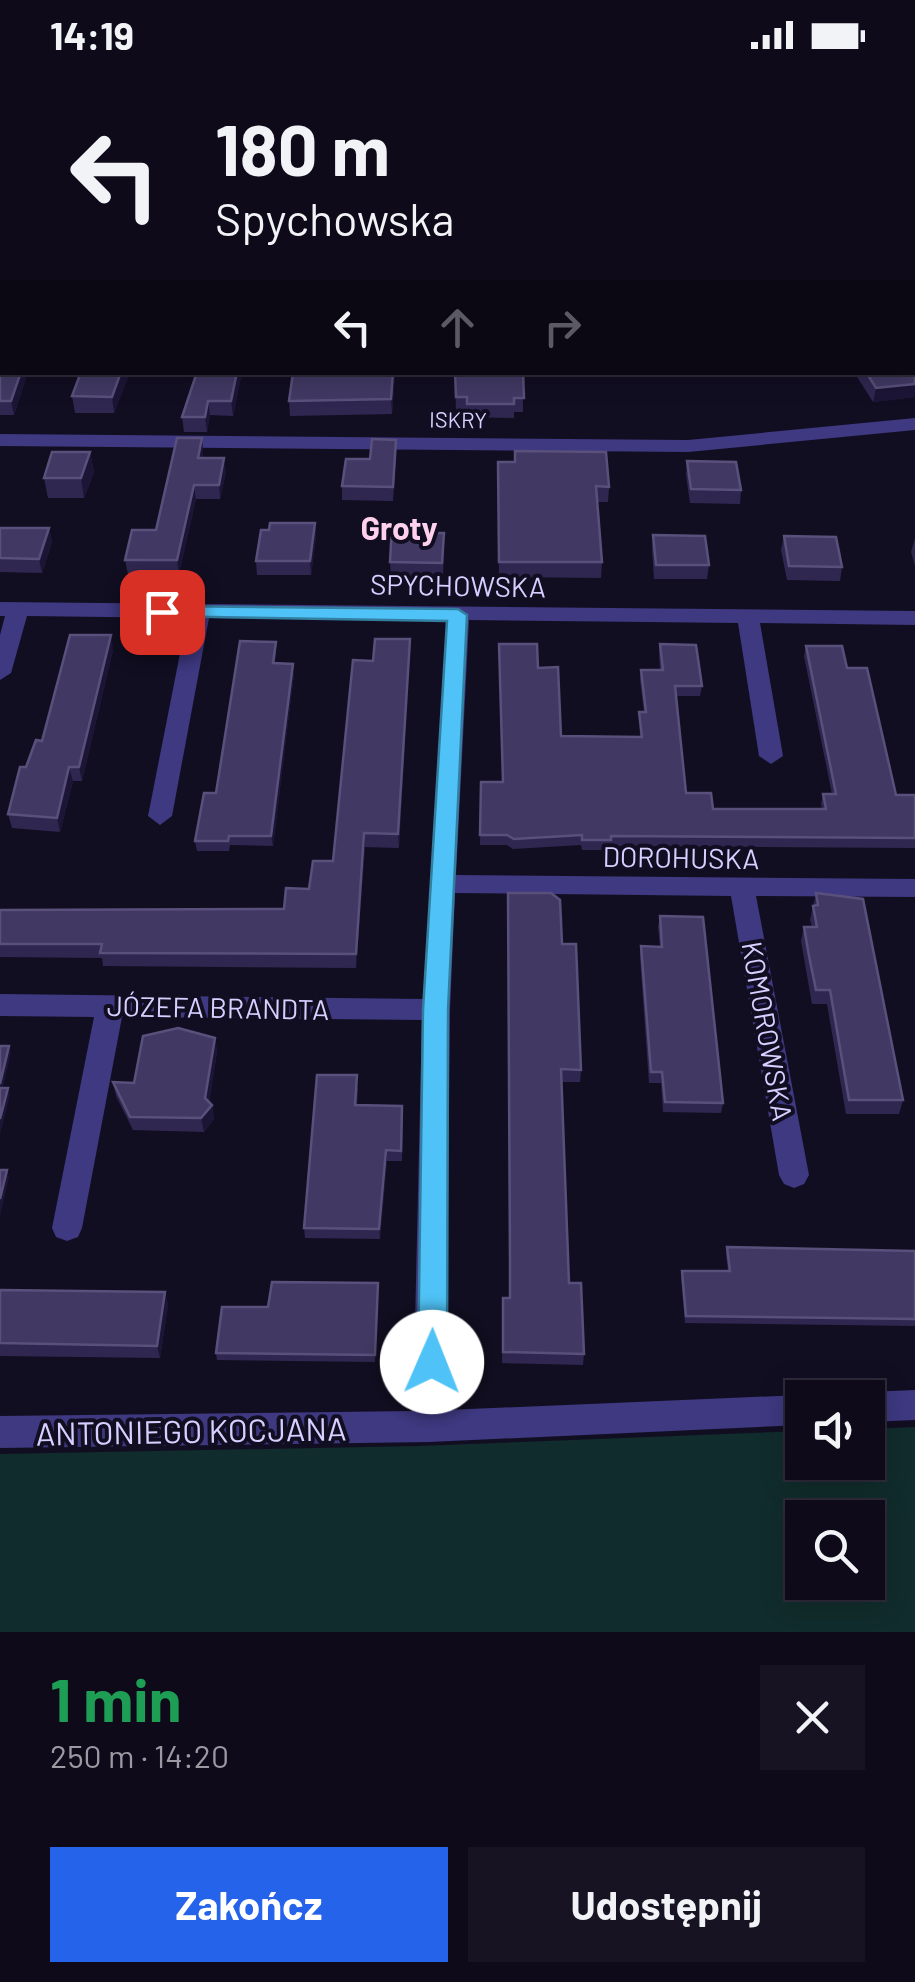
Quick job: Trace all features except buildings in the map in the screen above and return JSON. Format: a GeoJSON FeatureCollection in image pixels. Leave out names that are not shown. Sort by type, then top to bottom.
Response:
{"type":"FeatureCollection","features":[{"type":"Feature","properties":{"kind":"street","name":"ISKRY"},"geometry":{"type":"LineString","coordinates":[[0,440],[688,446],[915,424]]}},
{"type":"Feature","properties":{"kind":"street","name":"SPYCHOWSKA"},"geometry":{"type":"LineString","coordinates":[[9,609],[915,618]]}},
{"type":"Feature","properties":{"kind":"street"},"geometry":{"type":"LineString","coordinates":[[0,673],[9,609]]}},
{"type":"Feature","properties":{"kind":"street"},"geometry":{"type":"LineString","coordinates":[[160,816],[199,613]]}},
{"type":"Feature","properties":{"kind":"street"},"geometry":{"type":"LineString","coordinates":[[429,1426],[436,1010],[458,615]]}},
{"type":"Feature","properties":{"kind":"street"},"geometry":{"type":"LineString","coordinates":[[748,618],[771,756]]}},
{"type":"Feature","properties":{"kind":"street","name":"DOROHUSKA"},"geometry":{"type":"LineString","coordinates":[[445,884],[915,888]]}},
{"type":"Feature","properties":{"kind":"street","name":"KOMOROWSKA"},"geometry":{"type":"LineString","coordinates":[[742,888],[794,1174]]}},
{"type":"Feature","properties":{"kind":"street","name":"JÓZEFA BRANDTA"},"geometry":{"type":"LineString","coordinates":[[0,1005],[436,1010]]}},
{"type":"Feature","properties":{"kind":"street"},"geometry":{"type":"LineString","coordinates":[[67,1228],[110,1006]]}},
{"type":"Feature","properties":{"kind":"street"},"geometry":{"type":"LineString","coordinates":[[885,1406],[915,1405]]}},
{"type":"Feature","properties":{"kind":"street","name":"ANTONIEGO KOCJANA"},"geometry":{"type":"LineString","coordinates":[[0,1432],[429,1426],[785,1411]]}},
{"type":"Feature","properties":{"kind":"green space"},"geometry":{"type":"Polygon","coordinates":[[[915,1427],[915,1632],[0,1632],[0,1454],[418,1446],[785,1432],[785,1480],[885,1480],[885,1428],[915,1427]]]}},
{"type":"Feature","properties":{"kind":"district","name":"Groty"},"geometry":{"type":"Point","coordinates":[399,527]}},
{"type":"Feature","properties":{"kind":"route"},"geometry":{"type":"LineString","coordinates":[[162,612],[458,615],[436,1010],[432,1362]]}}]}
